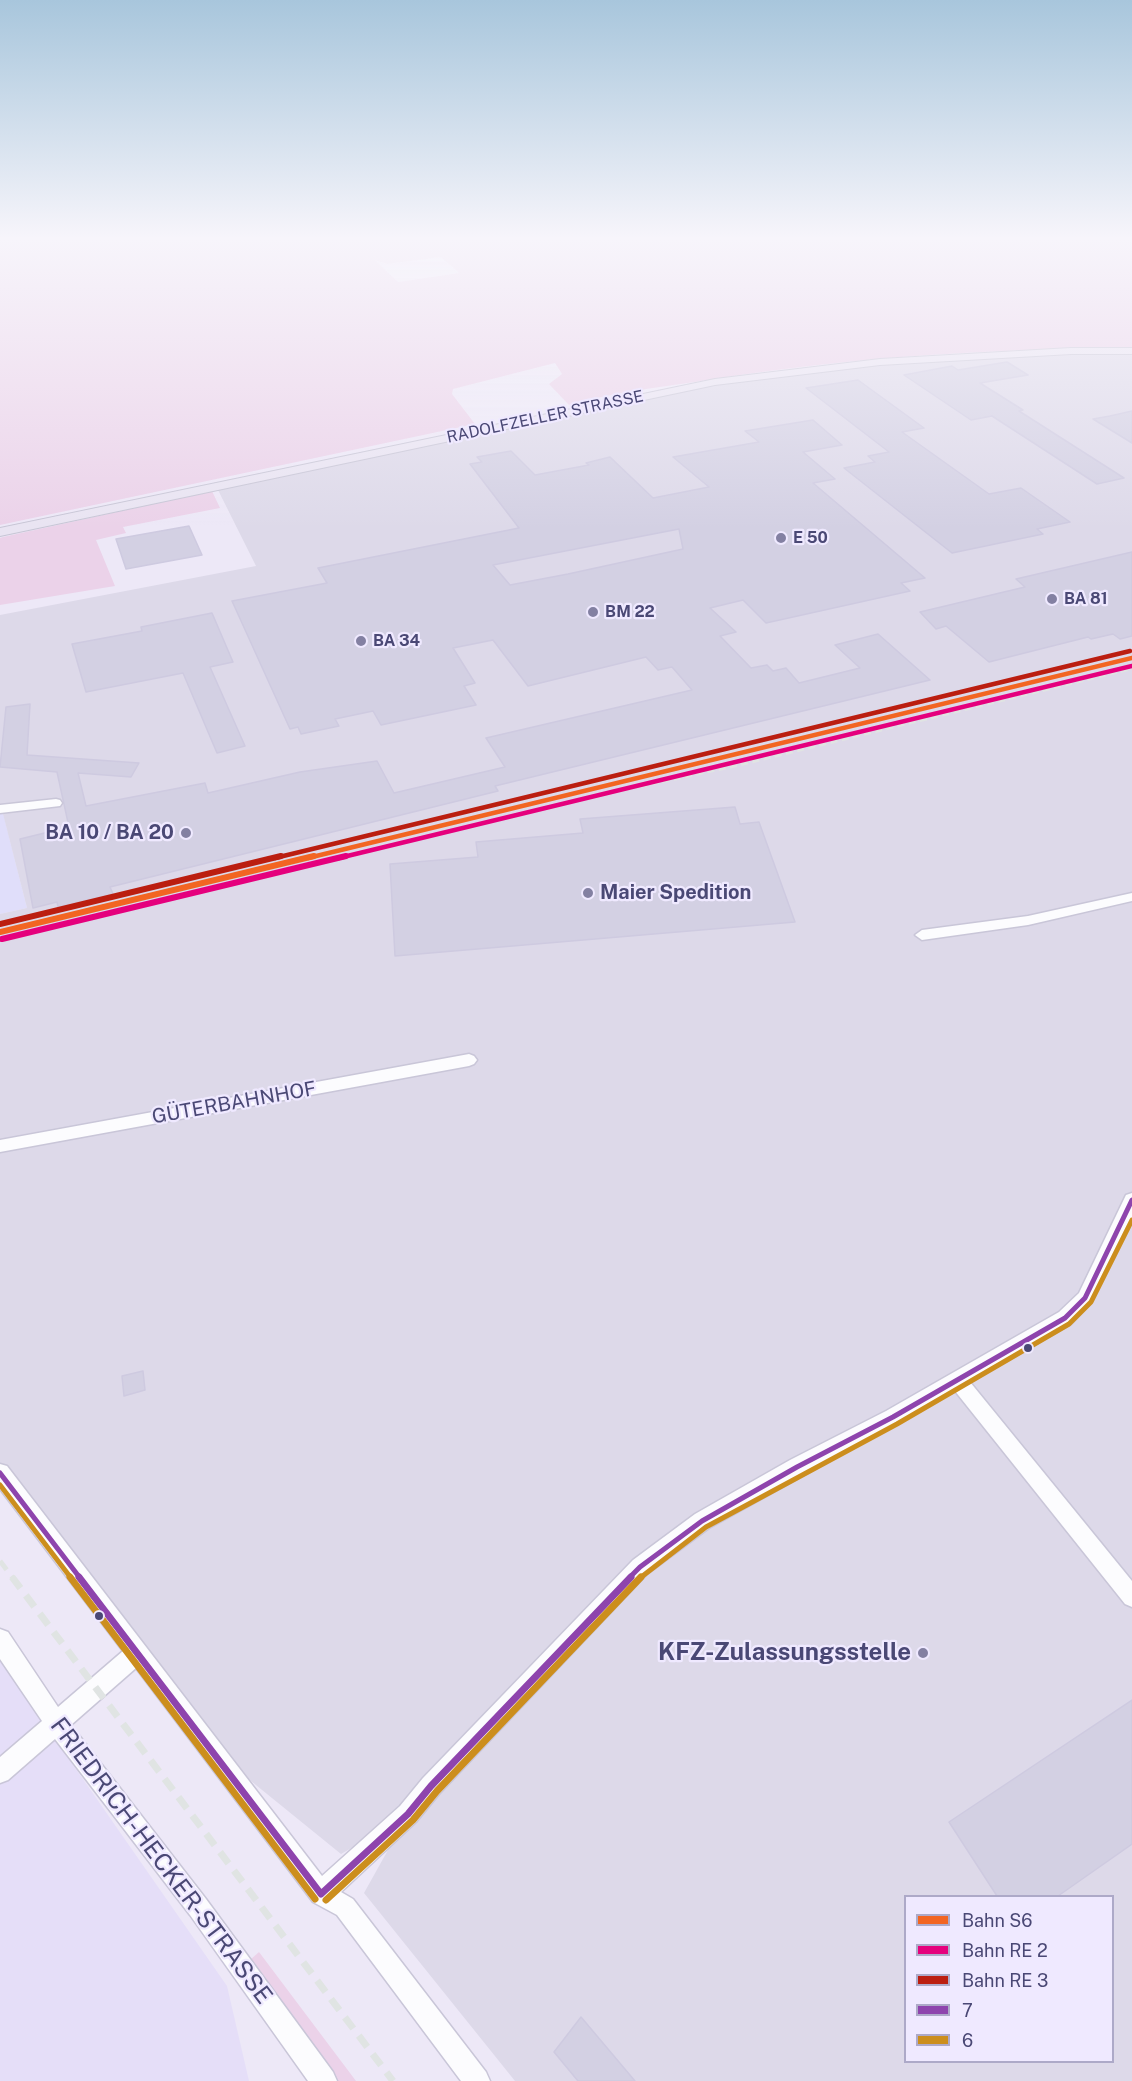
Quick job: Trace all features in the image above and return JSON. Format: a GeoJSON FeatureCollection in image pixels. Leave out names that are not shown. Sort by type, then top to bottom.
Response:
{"type":"FeatureCollection","features":[{"type":"Feature","properties":{"kind":"main road","name":"RADOLFZELLER STRASSE"},"geometry":{"type":"LineString","coordinates":[[1,532],[715,382],[880,362],[1052,352],[1132,351]]}},
{"type":"Feature","properties":{"kind":"street"},"geometry":{"type":"LineString","coordinates":[[0,809],[56,803]]}},
{"type":"Feature","properties":{"kind":"street"},"geometry":{"type":"LineString","coordinates":[[922,935],[984,929],[1077,912],[1132,897]]}},
{"type":"Feature","properties":{"kind":"street","name":"GÜTERBAHNHOF"},"geometry":{"type":"LineString","coordinates":[[0,1146],[469,1060]]}},
{"type":"Feature","properties":{"kind":"street"},"geometry":{"type":"LineString","coordinates":[[321,1894],[408,1815],[431,1786],[640,1567],[702,1521],[797,1467],[893,1418],[956,1379],[1065,1318],[1085,1298],[1127,1230],[1132,1200]]}},
{"type":"Feature","properties":{"kind":"street"},"geometry":{"type":"LineString","coordinates":[[956,1379],[1132,1597]]}},
{"type":"Feature","properties":{"kind":"street"},"geometry":{"type":"LineString","coordinates":[[0,1473],[137,1653],[159,1678],[321,1894],[345,1907],[477,2081]]}},
{"type":"Feature","properties":{"kind":"street","name":"FRIEDRICH-HECKER-STRASSE"},"geometry":{"type":"LineString","coordinates":[[0,1640],[57,1724],[198,1907],[324,2081]]}},
{"type":"Feature","properties":{"kind":"street"},"geometry":{"type":"LineString","coordinates":[[0,1772],[137,1653]]}},
{"type":"Feature","properties":{"kind":"shaded area"},"geometry":{"type":"Polygon","coordinates":[[[0,334],[1132,334],[1132,349],[1023,350],[858,361],[648,389],[569,405],[549,384],[562,374],[555,363],[453,389],[452,394],[475,424],[0,525],[0,334]]]}},
{"type":"Feature","properties":{"kind":"shaded area"},"geometry":{"type":"Polygon","coordinates":[[[1132,351],[1132,2081],[515,2081],[364,1893],[407,1816],[341,1854],[214,1751],[0,1473],[0,914],[27,908],[0,809],[0,615],[256,566],[216,486],[687,387],[880,362],[1132,351]]]}},
{"type":"Feature","properties":{"kind":"shaded area"},"geometry":{"type":"Polygon","coordinates":[[[212,491],[220,508],[123,527],[126,533],[96,540],[115,586],[0,605],[0,538],[212,491]]]}},
{"type":"Feature","properties":{"kind":"shaded area"},"geometry":{"type":"Polygon","coordinates":[[[0,809],[2,809],[27,908],[0,914],[0,809]]]}},
{"type":"Feature","properties":{"kind":"shaded area"},"geometry":{"type":"Polygon","coordinates":[[[0,1660],[227,1986],[249,2081],[0,2081],[0,1660]]]}},
{"type":"Feature","properties":{"kind":"shaded area"},"geometry":{"type":"Polygon","coordinates":[[[259,1952],[356,2081],[338,2081],[250,1960],[259,1952]]]}},
{"type":"Feature","properties":{"kind":"building"},"geometry":{"type":"Polygon","coordinates":[[[1007,362],[1028,375],[980,383],[1023,410],[1019,411],[1124,478],[1097,484],[992,416],[971,420],[904,375],[952,366],[958,370],[1007,362]]]}},
{"type":"Feature","properties":{"kind":"building"},"geometry":{"type":"Polygon","coordinates":[[[858,380],[924,428],[902,432],[989,494],[1021,488],[1070,522],[1037,529],[1043,534],[952,553],[844,468],[875,462],[868,456],[889,452],[806,388],[858,380]]]}},
{"type":"Feature","properties":{"kind":"building"},"geometry":{"type":"Polygon","coordinates":[[[1132,411],[1132,443],[1093,419],[1110,416],[1132,411]]]}},
{"type":"Feature","properties":{"kind":"building"},"geometry":{"type":"Polygon","coordinates":[[[813,420],[842,445],[803,452],[835,479],[813,483],[925,578],[901,583],[910,591],[766,623],[743,600],[710,608],[736,632],[720,636],[751,668],[767,665],[773,671],[786,668],[799,683],[860,668],[835,645],[878,634],[930,680],[495,786],[498,791],[110,887],[113,894],[58,907],[57,902],[33,908],[20,839],[69,827],[57,772],[0,767],[6,707],[30,704],[27,755],[139,763],[131,777],[78,773],[86,806],[205,783],[208,793],[300,772],[377,761],[394,793],[505,767],[486,738],[692,690],[672,667],[658,670],[646,657],[528,686],[493,640],[453,648],[475,683],[464,686],[476,705],[381,725],[373,711],[335,719],[339,726],[301,734],[298,727],[290,729],[232,601],[327,583],[318,568],[519,528],[470,464],[482,462],[477,457],[511,451],[535,475],[589,465],[586,463],[610,457],[653,498],[709,487],[673,457],[759,442],[745,431],[813,420]],[[679,529],[493,565],[510,585],[683,549],[679,529]]]}},
{"type":"Feature","properties":{"kind":"building"},"geometry":{"type":"Polygon","coordinates":[[[189,526],[202,555],[126,569],[116,539],[189,526]]]}},
{"type":"Feature","properties":{"kind":"building","name":"BA 81"},"geometry":{"type":"Polygon","coordinates":[[[1132,552],[1132,636],[1120,639],[1113,634],[1091,639],[1088,637],[989,662],[946,626],[936,629],[920,612],[1025,587],[1016,579],[1132,552]]]}},
{"type":"Feature","properties":{"kind":"building"},"geometry":{"type":"Polygon","coordinates":[[[212,613],[233,662],[210,667],[245,746],[217,753],[183,673],[86,692],[72,644],[142,631],[141,627],[212,613]]]}},
{"type":"Feature","properties":{"kind":"building","name":"Maier Spedition"},"geometry":{"type":"Polygon","coordinates":[[[735,807],[740,824],[759,822],[795,922],[395,956],[390,864],[478,857],[476,842],[583,833],[580,819],[735,807]]]}},
{"type":"Feature","properties":{"kind":"building"},"geometry":{"type":"Polygon","coordinates":[[[143,1371],[145,1390],[124,1396],[122,1376],[143,1371]]]}},
{"type":"Feature","properties":{"kind":"building"},"geometry":{"type":"Polygon","coordinates":[[[1132,1700],[1132,1844],[1059,1895],[996,1895],[949,1822],[1132,1700]]]}},
{"type":"Feature","properties":{"kind":"building"},"geometry":{"type":"Polygon","coordinates":[[[581,2017],[635,2081],[578,2081],[554,2052],[581,2017]]]}},
{"type":"Feature","properties":{"kind":"railway"},"geometry":{"type":"LineString","coordinates":[[640,786],[737,765],[1132,668]]}},
{"type":"Feature","properties":{"kind":"railway"},"geometry":{"type":"LineString","coordinates":[[0,1561],[13,1578]]}},
{"type":"Feature","properties":{"kind":"railway"},"geometry":{"type":"LineString","coordinates":[[12,1577],[393,2081]]}},
{"type":"Feature","properties":{"kind":"rail line","name":"S6"},"geometry":{"type":"LineString","coordinates":[[0,932],[1132,658]]}},
{"type":"Feature","properties":{"kind":"transit line"},"geometry":{"type":"LineString","coordinates":[[0,924],[1130,651]]}},
{"type":"Feature","properties":{"kind":"transit line"},"geometry":{"type":"LineString","coordinates":[[2,939],[1132,666]]}},
{"type":"Feature","properties":{"kind":"transit line","name":"7"},"geometry":{"type":"LineString","coordinates":[[321,1894],[408,1814],[431,1786],[640,1567],[702,1521],[797,1467],[893,1417],[1065,1318],[1085,1298],[1132,1200]]}},
{"type":"Feature","properties":{"kind":"transit line","name":"6"},"geometry":{"type":"LineString","coordinates":[[326,1900],[413,1820],[437,1791],[645,1573],[706,1527],[897,1424],[1069,1324],[1091,1302],[1132,1220]]}},
{"type":"Feature","properties":{"kind":"transit line","name":"7"},"geometry":{"type":"LineString","coordinates":[[0,1473],[321,1894]]}},
{"type":"Feature","properties":{"kind":"transit line","name":"6"},"geometry":{"type":"LineString","coordinates":[[0,1485],[315,1899]]}},
{"type":"Feature","properties":{"kind":"place","name":"E 50"},"geometry":{"type":"Point","coordinates":[781,538]}},
{"type":"Feature","properties":{"kind":"place","name":"BA 81"},"geometry":{"type":"Point","coordinates":[1052,599]}},
{"type":"Feature","properties":{"kind":"place","name":"BM 22"},"geometry":{"type":"Point","coordinates":[593,612]}},
{"type":"Feature","properties":{"kind":"place","name":"BA 34"},"geometry":{"type":"Point","coordinates":[361,641]}},
{"type":"Feature","properties":{"kind":"place","name":"BA 10 / BA 20"},"geometry":{"type":"Point","coordinates":[186,833]}},
{"type":"Feature","properties":{"kind":"place","name":"Maier Spedition"},"geometry":{"type":"Point","coordinates":[588,893]}},
{"type":"Feature","properties":{"kind":"place","name":"KFZ-Zulassungsstelle"},"geometry":{"type":"Point","coordinates":[923,1653]}}]}
